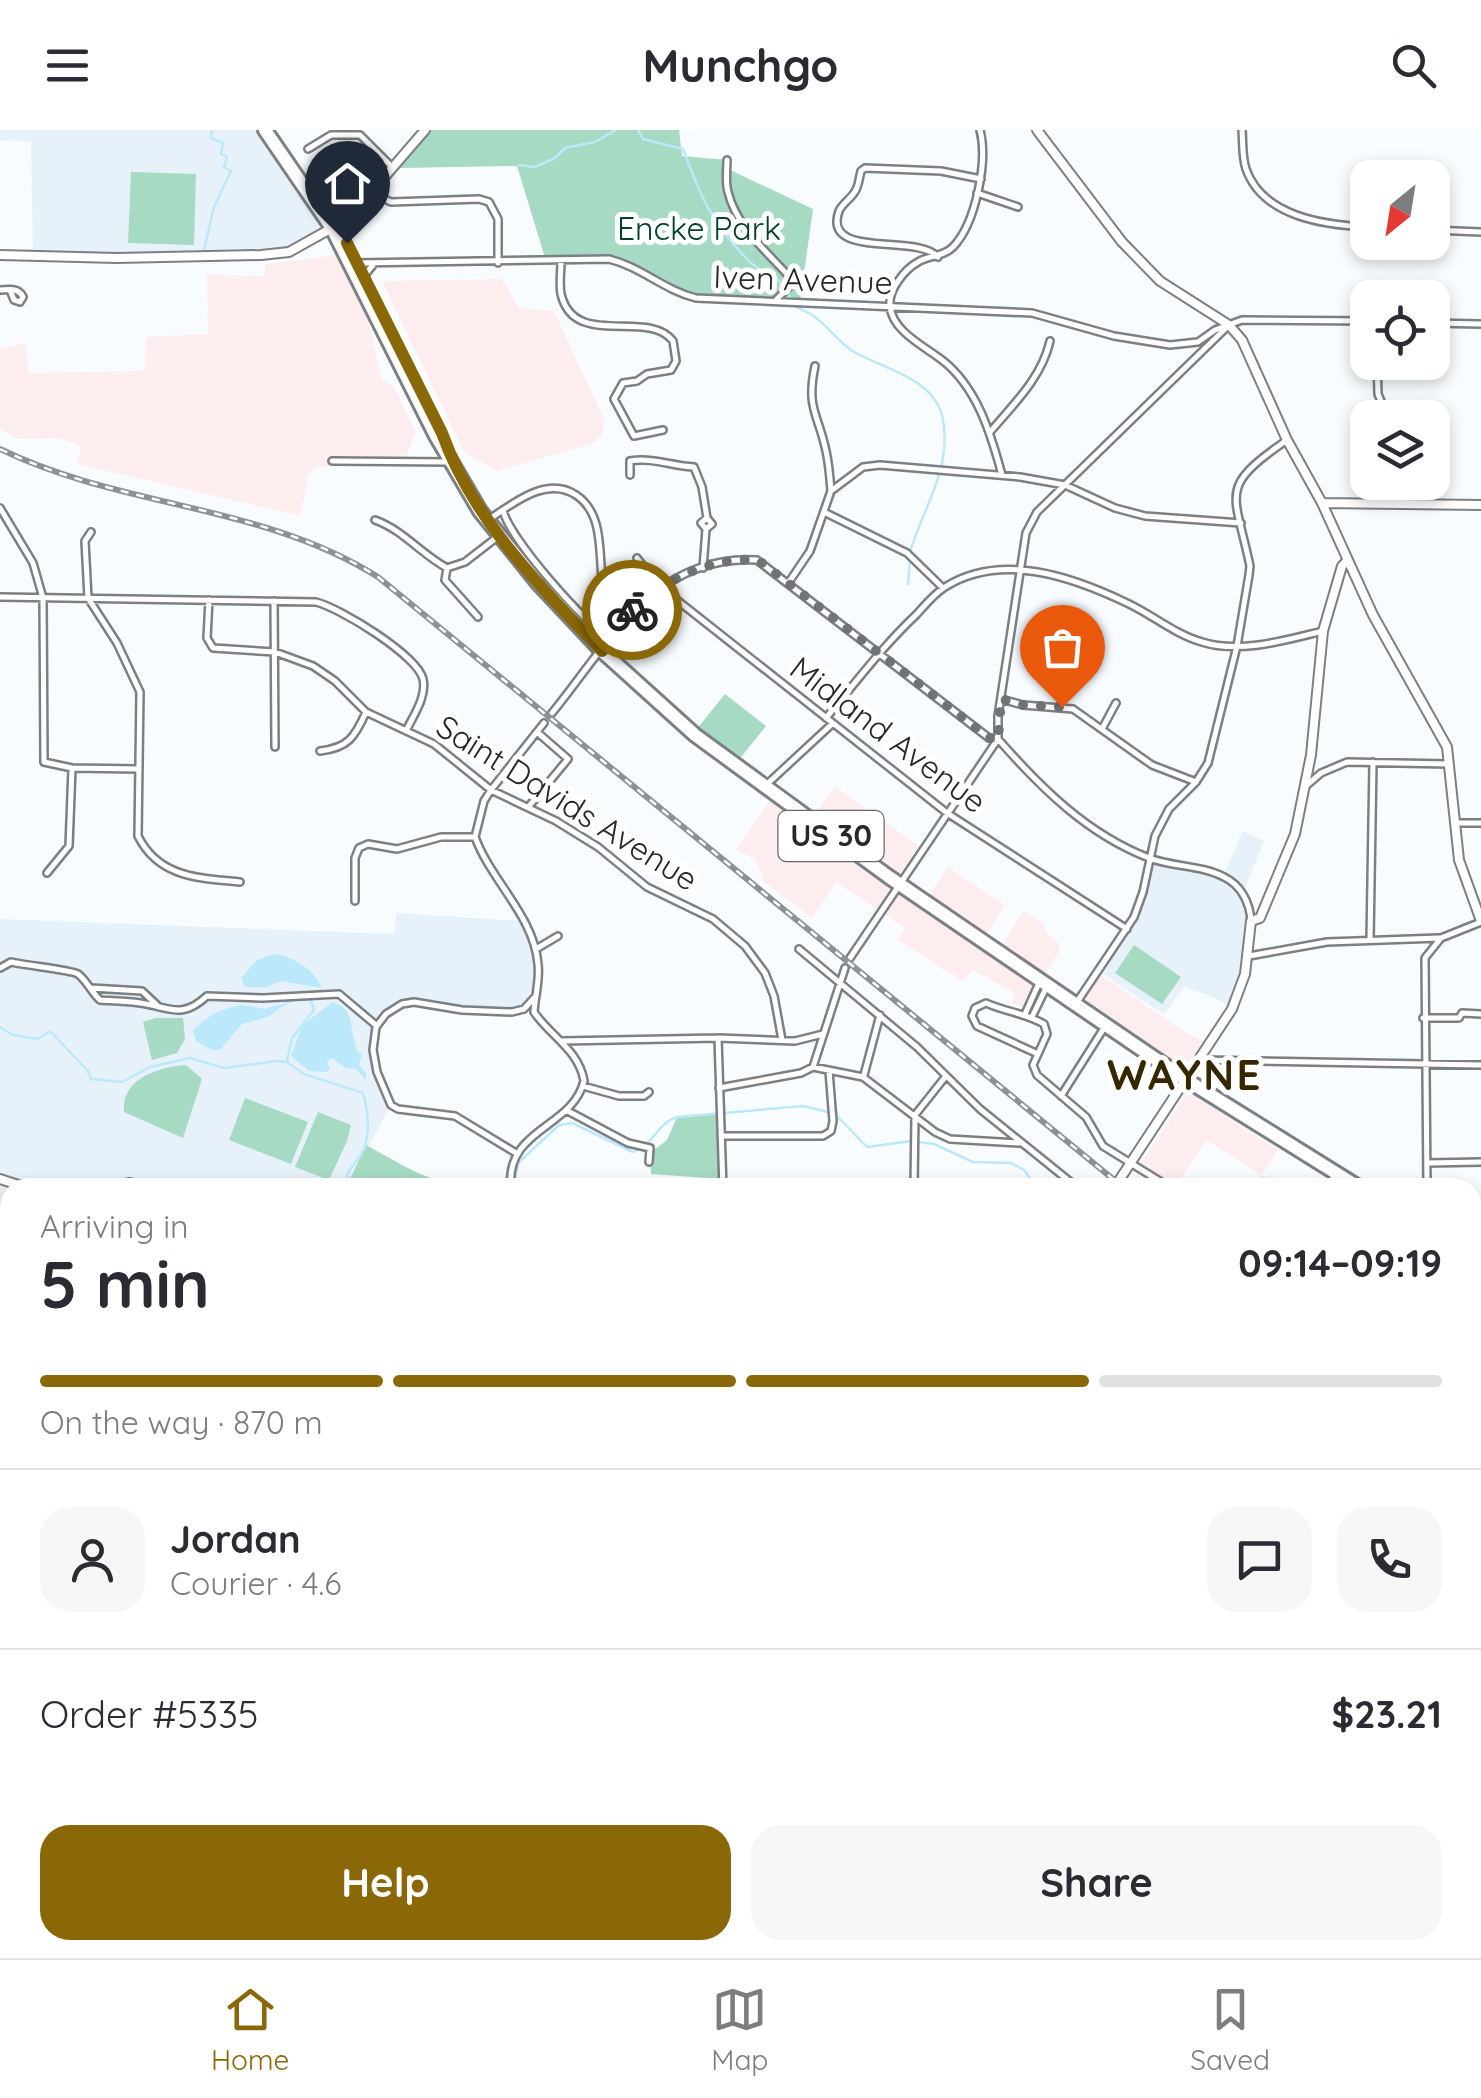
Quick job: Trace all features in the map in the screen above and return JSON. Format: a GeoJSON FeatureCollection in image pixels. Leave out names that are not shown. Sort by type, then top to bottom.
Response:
{"type":"FeatureCollection","features":[{"type":"Feature","properties":{"kind":"highway","name":"US 30"},"geometry":{"type":"LineString","coordinates":[[269,130],[361,270],[442,433],[452,462]]}},
{"type":"Feature","properties":{"kind":"highway","name":"US 30"},"geometry":{"type":"LineString","coordinates":[[335,226],[436,436],[486,520],[680,723],[762,788],[899,885],[1185,1079],[1344,1178]]}},
{"type":"Feature","properties":{"kind":"main road"},"geometry":{"type":"LineString","coordinates":[[0,255],[117,258],[289,252],[335,226],[426,130]]}},
{"type":"Feature","properties":{"kind":"main road"},"geometry":{"type":"LineString","coordinates":[[1037,130],[1116,234],[1155,276],[1229,324],[1249,352],[1287,440],[1322,502],[1373,614],[1443,736],[1452,764],[1461,866],[1481,922]]}},
{"type":"Feature","properties":{"kind":"main road"},"geometry":{"type":"LineString","coordinates":[[1322,502],[1481,506]]}},
{"type":"Feature","properties":{"kind":"main road"},"geometry":{"type":"LineString","coordinates":[[1121,1178],[1232,1009],[1249,956],[1252,921],[1260,918],[1291,848],[1311,755],[1323,631],[1342,566],[1348,560]]}},
{"type":"Feature","properties":{"kind":"street"},"geometry":{"type":"LineString","coordinates":[[1242,130],[1246,168],[1270,202],[1308,218],[1350,225]]}},
{"type":"Feature","properties":{"kind":"street"},"geometry":{"type":"LineString","coordinates":[[982,132],[981,179],[964,232],[952,249],[918,262],[900,278],[890,306],[897,324],[946,363],[964,384],[990,432],[1002,474]]}},
{"type":"Feature","properties":{"kind":"street"},"geometry":{"type":"LineString","coordinates":[[308,149],[332,135],[360,133],[393,168]]}},
{"type":"Feature","properties":{"kind":"street"},"geometry":{"type":"LineString","coordinates":[[727,160],[727,191],[734,207],[754,240],[794,282],[775,301]]}},
{"type":"Feature","properties":{"kind":"street"},"geometry":{"type":"LineString","coordinates":[[938,256],[930,248],[856,243],[844,236],[838,224],[839,211],[856,191],[865,168],[941,171],[981,179]]}},
{"type":"Feature","properties":{"kind":"street"},"geometry":{"type":"LineString","coordinates":[[370,192],[391,202],[489,202],[498,219],[498,263]]}},
{"type":"Feature","properties":{"kind":"street"},"geometry":{"type":"LineString","coordinates":[[977,193],[1018,207]]}},
{"type":"Feature","properties":{"kind":"street"},"geometry":{"type":"LineString","coordinates":[[1450,231],[1481,232]]}},
{"type":"Feature","properties":{"kind":"street","name":"Iven Avenue"},"geometry":{"type":"LineString","coordinates":[[361,270],[376,264],[608,260],[629,264],[679,294],[696,298],[1032,313],[1114,336],[1170,345],[1198,342],[1242,320],[1350,322]]}},
{"type":"Feature","properties":{"kind":"street"},"geometry":{"type":"LineString","coordinates":[[561,261],[562,295],[574,314],[607,328],[657,328],[673,341],[676,361],[671,370],[622,383],[614,397],[634,436],[663,430]]}},
{"type":"Feature","properties":{"kind":"street"},"geometry":{"type":"LineString","coordinates":[[361,270],[376,264]]}},
{"type":"Feature","properties":{"kind":"street"},"geometry":{"type":"LineString","coordinates":[[0,290],[10,290]]}},
{"type":"Feature","properties":{"kind":"street"},"geometry":{"type":"LineString","coordinates":[[1450,323],[1481,324]]}},
{"type":"Feature","properties":{"kind":"street"},"geometry":{"type":"LineString","coordinates":[[850,958],[998,740],[1026,533],[1037,512],[1229,324]]}},
{"type":"Feature","properties":{"kind":"street"},"geometry":{"type":"LineString","coordinates":[[990,432],[1028,388],[1050,341]]}},
{"type":"Feature","properties":{"kind":"street"},"geometry":{"type":"LineString","coordinates":[[788,582],[810,551],[831,492],[826,450],[809,393],[814,366]]}},
{"type":"Feature","properties":{"kind":"street"},"geometry":{"type":"LineString","coordinates":[[422,460],[435,453],[436,436]]}},
{"type":"Feature","properties":{"kind":"street"},"geometry":{"type":"LineString","coordinates":[[1075,1004],[1126,929],[1143,892],[1155,836],[1169,809],[1196,782],[1208,763],[1237,646],[1250,566],[1235,493],[1242,475],[1287,440]]}},
{"type":"Feature","properties":{"kind":"street"},"geometry":{"type":"LineString","coordinates":[[630,475],[630,461],[635,459],[664,462],[678,468],[694,467],[712,524],[706,529],[703,568]]}},
{"type":"Feature","properties":{"kind":"street"},"geometry":{"type":"LineString","coordinates":[[332,461],[452,462]]}},
{"type":"Feature","properties":{"kind":"street"},"geometry":{"type":"LineString","coordinates":[[831,492],[863,468],[880,465],[942,469],[1065,485],[1115,508],[1144,515],[1241,523]]}},
{"type":"Feature","properties":{"kind":"street"},"geometry":{"type":"LineString","coordinates":[[486,520],[517,500],[552,488],[582,499],[594,518],[608,612],[620,626]]}},
{"type":"Feature","properties":{"kind":"street"},"geometry":{"type":"LineString","coordinates":[[0,508],[32,563],[43,598],[42,756],[50,765],[72,768],[138,769]]}},
{"type":"Feature","properties":{"kind":"street"},"geometry":{"type":"LineString","coordinates":[[503,510],[507,526],[534,562],[582,612],[606,645]]}},
{"type":"Feature","properties":{"kind":"street"},"geometry":{"type":"LineString","coordinates":[[826,513],[907,553],[943,588]]}},
{"type":"Feature","properties":{"kind":"street"},"geometry":{"type":"LineString","coordinates":[[374,520],[394,528],[427,557],[448,568],[465,562],[499,536]]}},
{"type":"Feature","properties":{"kind":"street"},"geometry":{"type":"LineString","coordinates":[[90,532],[85,541],[88,598],[117,643],[140,692],[138,836],[143,847],[180,876],[240,882]]}},
{"type":"Feature","properties":{"kind":"street","name":"Midland Avenue"},"geometry":{"type":"LineString","coordinates":[[637,558],[659,586],[832,724],[948,812],[1126,929]]}},
{"type":"Feature","properties":{"kind":"street"},"geometry":{"type":"LineString","coordinates":[[552,713],[620,626],[659,586],[703,568],[743,559],[758,560],[989,738],[998,740],[1034,780],[1079,819],[1151,858],[1223,876],[1246,898],[1252,921]]}},
{"type":"Feature","properties":{"kind":"street"},"geometry":{"type":"LineString","coordinates":[[448,568],[445,580],[478,617]]}},
{"type":"Feature","properties":{"kind":"street"},"geometry":{"type":"LineString","coordinates":[[826,719],[877,652],[943,588],[983,570],[1021,568],[1087,586],[1206,644],[1237,646],[1323,631]]}},
{"type":"Feature","properties":{"kind":"street"},"geometry":{"type":"LineString","coordinates":[[0,596],[331,605],[414,664],[421,674],[423,693],[406,732]]}},
{"type":"Feature","properties":{"kind":"street","name":"Saint Davids Avenue"},"geometry":{"type":"LineString","coordinates":[[208,600],[207,638],[212,648],[275,652],[327,674],[366,712],[434,744],[490,790],[528,806],[598,847],[647,887],[727,928],[765,973],[774,996],[782,1040]]}},
{"type":"Feature","properties":{"kind":"street"},"geometry":{"type":"LineString","coordinates":[[274,601],[275,747]]}},
{"type":"Feature","properties":{"kind":"street"},"geometry":{"type":"LineString","coordinates":[[1001,699],[1073,709],[1152,765],[1196,782]]}},
{"type":"Feature","properties":{"kind":"street"},"geometry":{"type":"LineString","coordinates":[[1102,729],[1116,703]]}},
{"type":"Feature","properties":{"kind":"street"},"geometry":{"type":"LineString","coordinates":[[320,751],[351,742],[366,712]]}},
{"type":"Feature","properties":{"kind":"street"},"geometry":{"type":"LineString","coordinates":[[511,1178],[516,1153],[566,1110],[583,1086],[582,1072],[562,1041],[534,1012],[539,979],[536,950],[475,837],[490,790],[544,722]]}},
{"type":"Feature","properties":{"kind":"street"},"geometry":{"type":"LineString","coordinates":[[762,788],[832,724]]}},
{"type":"Feature","properties":{"kind":"street"},"geometry":{"type":"LineString","coordinates":[[528,806],[568,759],[537,732]]}},
{"type":"Feature","properties":{"kind":"street"},"geometry":{"type":"LineString","coordinates":[[1370,940],[1373,762]]}},
{"type":"Feature","properties":{"kind":"street"},"geometry":{"type":"LineString","coordinates":[[1304,786],[1338,765],[1452,764]]}},
{"type":"Feature","properties":{"kind":"street"},"geometry":{"type":"LineString","coordinates":[[47,873],[69,846],[72,768]]}},
{"type":"Feature","properties":{"kind":"street"},"geometry":{"type":"LineString","coordinates":[[778,799],[777,785],[784,770]]}},
{"type":"Feature","properties":{"kind":"street"},"geometry":{"type":"LineString","coordinates":[[1456,823],[1481,823]]}},
{"type":"Feature","properties":{"kind":"street"},"geometry":{"type":"LineString","coordinates":[[355,901],[355,858],[359,848],[368,844],[397,849],[440,837],[475,837]]}},
{"type":"Feature","properties":{"kind":"street"},"geometry":{"type":"LineString","coordinates":[[1249,956],[1326,942],[1441,938],[1481,922]]}},
{"type":"Feature","properties":{"kind":"street"},"geometry":{"type":"LineString","coordinates":[[536,950],[558,936]]}},
{"type":"Feature","properties":{"kind":"street"},"geometry":{"type":"LineString","coordinates":[[1427,1178],[1425,958],[1441,938]]}},
{"type":"Feature","properties":{"kind":"street"},"geometry":{"type":"LineString","coordinates":[[799,949],[1066,1178]]}},
{"type":"Feature","properties":{"kind":"street"},"geometry":{"type":"LineString","coordinates":[[0,968],[11,962],[42,970],[71,970],[100,1000],[143,1003],[160,1009],[183,1010],[208,996],[263,998],[333,993],[349,1000],[374,1024],[377,1072],[391,1105],[455,1116],[516,1153]]}},
{"type":"Feature","properties":{"kind":"street"},"geometry":{"type":"LineString","coordinates":[[814,1067],[845,968]]}},
{"type":"Feature","properties":{"kind":"street"},"geometry":{"type":"LineString","coordinates":[[1028,1016],[1044,982]]}},
{"type":"Feature","properties":{"kind":"street"},"geometry":{"type":"LineString","coordinates":[[89,986],[142,991],[160,1009]]}},
{"type":"Feature","properties":{"kind":"street"},"geometry":{"type":"LineString","coordinates":[[524,1009],[534,996]]}},
{"type":"Feature","properties":{"kind":"street"},"geometry":{"type":"LineString","coordinates":[[374,1024],[402,1004],[414,1002],[464,1010],[534,1012]]}},
{"type":"Feature","properties":{"kind":"street"},"geometry":{"type":"LineString","coordinates":[[1038,1054],[977,1026],[972,1016],[975,1008],[983,1003],[1028,1016],[1048,1030],[1034,1071],[1086,1118],[1103,1146],[1155,1178]]}},
{"type":"Feature","properties":{"kind":"street"},"geometry":{"type":"LineString","coordinates":[[1423,1018],[1481,1014]]}},
{"type":"Feature","properties":{"kind":"street"},"geometry":{"type":"LineString","coordinates":[[863,1076],[880,1015]]}},
{"type":"Feature","properties":{"kind":"street"},"geometry":{"type":"LineString","coordinates":[[1061,1096],[1106,1025]]}},
{"type":"Feature","properties":{"kind":"street"},"geometry":{"type":"LineString","coordinates":[[562,1041],[782,1040],[823,1034]]}},
{"type":"Feature","properties":{"kind":"street"},"geometry":{"type":"LineString","coordinates":[[718,1038],[723,1178]]}},
{"type":"Feature","properties":{"kind":"street"},"geometry":{"type":"LineString","coordinates":[[1197,1060],[1481,1066]]}},
{"type":"Feature","properties":{"kind":"street"},"geometry":{"type":"LineString","coordinates":[[720,1088],[814,1067],[863,1076],[935,1132],[958,1142],[1022,1143]]}},
{"type":"Feature","properties":{"kind":"street"},"geometry":{"type":"LineString","coordinates":[[721,1136],[824,1136],[831,1131],[833,1121],[829,1071]]}},
{"type":"Feature","properties":{"kind":"street"},"geometry":{"type":"LineString","coordinates":[[914,1178],[915,1115],[946,1076]]}},
{"type":"Feature","properties":{"kind":"street"},"geometry":{"type":"LineString","coordinates":[[583,1086],[619,1096],[644,1096],[649,1092]]}},
{"type":"Feature","properties":{"kind":"street"},"geometry":{"type":"LineString","coordinates":[[566,1110],[646,1148],[649,1162]]}},
{"type":"Feature","properties":{"kind":"street"},"geometry":{"type":"LineString","coordinates":[[1428,1163],[1481,1162]]}},
{"type":"Feature","properties":{"kind":"street"},"geometry":{"type":"LineString","coordinates":[[1333,1178],[1336,1173]]}},
{"type":"Feature","properties":{"kind":"shaded area"},"geometry":{"type":"Polygon","coordinates":[[[0,130],[260,130],[321,223],[320,228],[295,245],[276,248],[131,254],[33,251],[31,142],[0,140],[0,130]]]}},
{"type":"Feature","properties":{"kind":"shaded area"},"geometry":{"type":"Polygon","coordinates":[[[338,255],[365,306],[382,380],[394,387],[416,432],[403,464],[315,467],[308,476],[301,516],[77,464],[81,446],[60,438],[17,439],[0,428],[0,349],[25,343],[29,373],[145,371],[146,337],[208,334],[207,275],[265,276],[265,264],[338,255]]]}},
{"type":"Feature","properties":{"kind":"shaded area"},"geometry":{"type":"Polygon","coordinates":[[[502,279],[519,308],[554,311],[605,422],[601,436],[591,444],[497,471],[464,452],[382,281],[502,279]]]}},
{"type":"Feature","properties":{"kind":"shaded area"},"geometry":{"type":"Polygon","coordinates":[[[835,786],[919,846],[897,878],[812,818],[835,786]]]}},
{"type":"Feature","properties":{"kind":"shaded area"},"geometry":{"type":"Polygon","coordinates":[[[770,801],[1033,983],[1022,1007],[1011,1004],[1015,993],[973,970],[962,981],[898,940],[905,928],[836,882],[812,918],[763,881],[757,861],[736,849],[770,801]]]}},
{"type":"Feature","properties":{"kind":"shaded area"},"geometry":{"type":"Polygon","coordinates":[[[1243,831],[1264,841],[1243,893],[1250,909],[1250,951],[1232,1009],[1184,987],[1164,1015],[1099,971],[1134,917],[1151,859],[1223,876],[1243,831]]]}},
{"type":"Feature","properties":{"kind":"shaded area"},"geometry":{"type":"Polygon","coordinates":[[[948,867],[1005,905],[984,939],[926,899],[948,867]]]}},
{"type":"Feature","properties":{"kind":"shaded area"},"geometry":{"type":"Polygon","coordinates":[[[1024,911],[1043,924],[1060,950],[1043,976],[1001,947],[1024,911]]]}},
{"type":"Feature","properties":{"kind":"shaded area"},"geometry":{"type":"Polygon","coordinates":[[[396,913],[523,921],[538,963],[535,996],[510,1012],[462,1010],[427,1002],[402,1004],[386,1014],[374,1036],[377,1072],[391,1105],[351,1178],[0,1178],[0,919],[394,934],[396,913]]]}},
{"type":"Feature","properties":{"kind":"shaded area"},"geometry":{"type":"Polygon","coordinates":[[[1099,974],[1188,1034],[1205,1041],[1185,1070],[1083,998],[1099,974]]]}},
{"type":"Feature","properties":{"kind":"shaded area"},"geometry":{"type":"Polygon","coordinates":[[[1188,1092],[1278,1150],[1262,1175],[1267,1178],[1259,1178],[1261,1175],[1206,1140],[1181,1178],[1161,1178],[1139,1166],[1188,1092]]]}},
{"type":"Feature","properties":{"kind":"green space","name":"Encke Park"},"geometry":{"type":"Polygon","coordinates":[[[431,130],[679,130],[682,156],[727,160],[728,169],[813,209],[800,302],[696,298],[679,294],[629,264],[609,259],[546,261],[517,166],[399,168],[431,130]]]}},
{"type":"Feature","properties":{"kind":"green space"},"geometry":{"type":"Polygon","coordinates":[[[131,172],[196,174],[194,245],[128,243],[131,172]]]}},
{"type":"Feature","properties":{"kind":"green space"},"geometry":{"type":"Polygon","coordinates":[[[725,694],[766,726],[734,766],[696,730],[725,694]]]}},
{"type":"Feature","properties":{"kind":"green space"},"geometry":{"type":"Polygon","coordinates":[[[1134,945],[1181,977],[1162,1004],[1115,973],[1134,945]]]}},
{"type":"Feature","properties":{"kind":"green space"},"geometry":{"type":"Polygon","coordinates":[[[183,1018],[185,1039],[177,1053],[152,1060],[143,1022],[183,1018]]]}},
{"type":"Feature","properties":{"kind":"green space"},"geometry":{"type":"Polygon","coordinates":[[[186,1065],[202,1079],[183,1138],[124,1112],[128,1091],[135,1083],[153,1072],[186,1065]]]}},
{"type":"Feature","properties":{"kind":"green space"},"geometry":{"type":"Polygon","coordinates":[[[245,1098],[308,1122],[291,1164],[229,1140],[245,1098]]]}},
{"type":"Feature","properties":{"kind":"green space"},"geometry":{"type":"Polygon","coordinates":[[[318,1112],[351,1125],[330,1178],[295,1167],[318,1112]]]}},
{"type":"Feature","properties":{"kind":"green space"},"geometry":{"type":"Polygon","coordinates":[[[721,1114],[722,1178],[651,1174],[650,1153],[667,1140],[677,1117],[721,1114]]]}},
{"type":"Feature","properties":{"kind":"green space"},"geometry":{"type":"Polygon","coordinates":[[[366,1145],[432,1178],[351,1178],[366,1145]]]}},
{"type":"Feature","properties":{"kind":"water"},"geometry":{"type":"Polygon","coordinates":[[[275,954],[303,965],[322,988],[280,981],[267,987],[245,987],[241,978],[257,960],[275,954]]]}},
{"type":"Feature","properties":{"kind":"water"},"geometry":{"type":"Polygon","coordinates":[[[333,1002],[349,1015],[366,1080],[356,1069],[344,1067],[332,1058],[327,1061],[330,1069],[326,1072],[309,1071],[291,1056],[302,1025],[333,1002]]]}},
{"type":"Feature","properties":{"kind":"water"},"geometry":{"type":"Polygon","coordinates":[[[243,1005],[280,1008],[268,1017],[242,1024],[220,1050],[196,1041],[193,1030],[204,1020],[243,1005]]]}},
{"type":"Feature","properties":{"kind":"waterway"},"geometry":{"type":"LineString","coordinates":[[204,250],[214,207],[231,171],[224,167],[227,157],[221,154],[223,143],[211,138],[212,130]]}},
{"type":"Feature","properties":{"kind":"waterway"},"geometry":{"type":"LineString","coordinates":[[519,165],[535,167],[555,158],[565,148],[595,142],[616,130]]}},
{"type":"Feature","properties":{"kind":"waterway"},"geometry":{"type":"LineString","coordinates":[[638,130],[643,139],[683,149],[702,195],[724,233],[751,263],[782,284],[796,306],[814,316],[850,350],[921,385],[939,406],[945,438],[940,472],[910,552]]}},
{"type":"Feature","properties":{"kind":"waterway"},"geometry":{"type":"LineString","coordinates":[[908,584],[910,560]]}},
{"type":"Feature","properties":{"kind":"waterway"},"geometry":{"type":"LineString","coordinates":[[287,1061],[292,1038],[314,1010],[311,1001],[304,997]]}},
{"type":"Feature","properties":{"kind":"waterway"},"geometry":{"type":"LineString","coordinates":[[277,1008],[296,998]]}},
{"type":"Feature","properties":{"kind":"waterway"},"geometry":{"type":"LineString","coordinates":[[0,1027],[13,1035],[38,1039],[50,1031],[91,1079],[122,1082],[150,1067],[190,1058],[224,1068],[277,1061],[363,1093],[367,1139],[349,1178]]}},
{"type":"Feature","properties":{"kind":"waterway"},"geometry":{"type":"LineString","coordinates":[[515,1178],[519,1162],[559,1125],[572,1123],[633,1152],[677,1117],[803,1106],[828,1112]]}},
{"type":"Feature","properties":{"kind":"waterway"},"geometry":{"type":"LineString","coordinates":[[837,1116],[867,1147],[912,1141]]}},
{"type":"Feature","properties":{"kind":"waterway"},"geometry":{"type":"LineString","coordinates":[[919,1142],[934,1144],[973,1162],[1011,1163],[1030,1178]]}},
{"type":"Feature","properties":{"kind":"railway"},"geometry":{"type":"LineString","coordinates":[[0,449],[94,484],[287,534],[378,577],[1112,1178]]}},
{"type":"Feature","properties":{"kind":"way so far"},"geometry":{"type":"LineString","coordinates":[[632,610],[659,586],[680,576],[726,562],[758,560],[989,738],[998,740],[1001,699],[1023,705],[1062,707]]}},
{"type":"Feature","properties":{"kind":"district","name":"WAYNE"},"geometry":{"type":"Point","coordinates":[1185,1075]}},
{"type":"Feature","properties":{"kind":"route"},"geometry":{"type":"LineString","coordinates":[[347,243],[442,433],[452,462],[499,536],[602,651],[632,610]]}}]}
